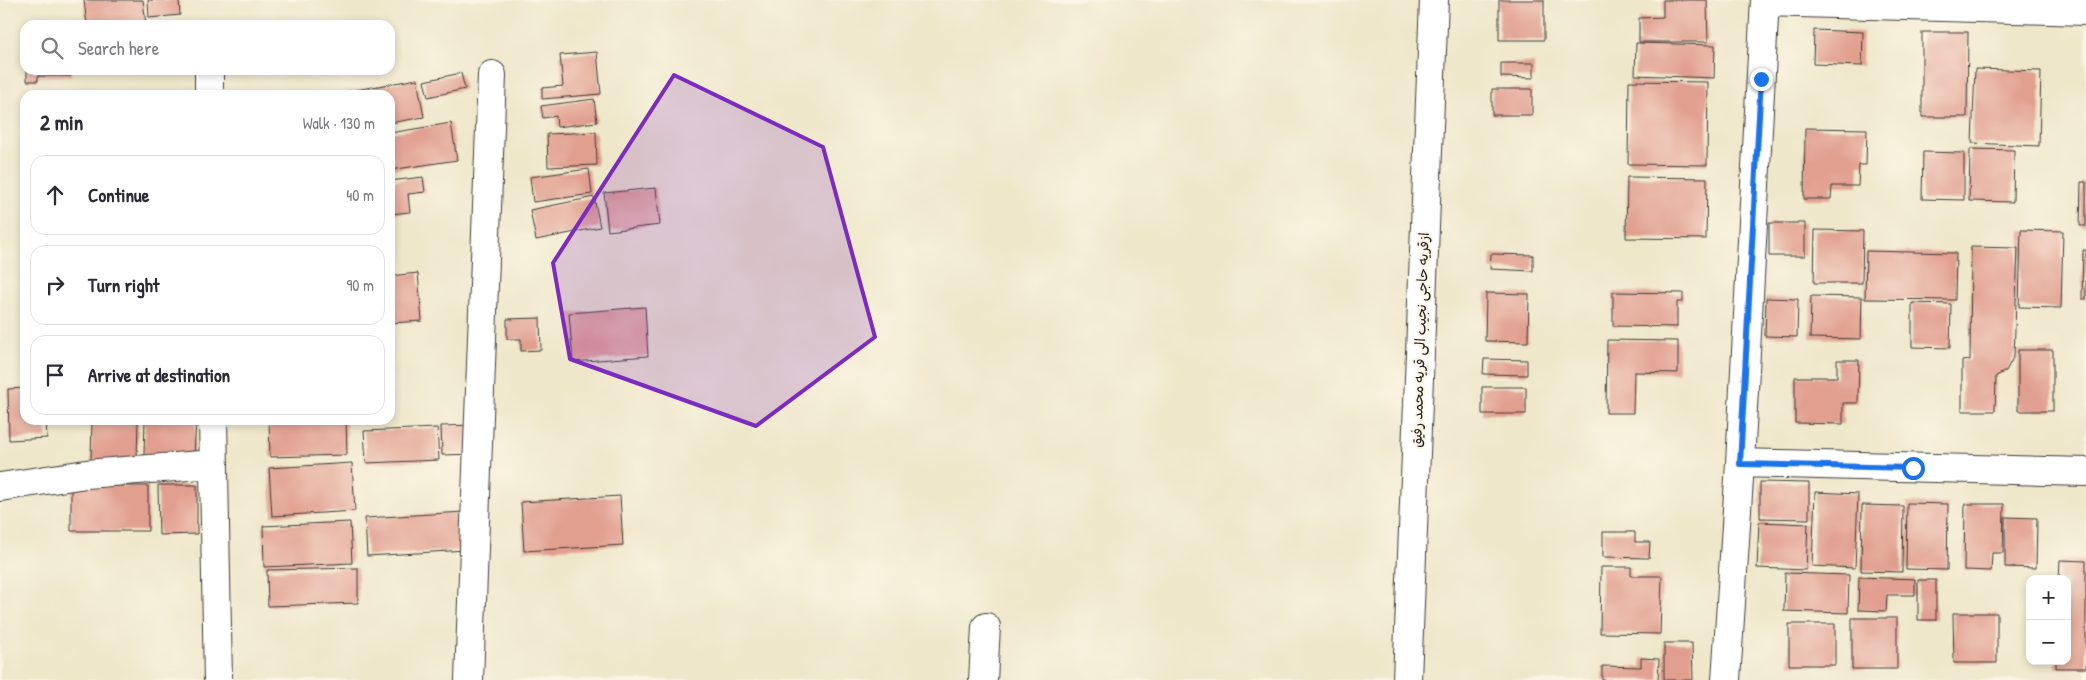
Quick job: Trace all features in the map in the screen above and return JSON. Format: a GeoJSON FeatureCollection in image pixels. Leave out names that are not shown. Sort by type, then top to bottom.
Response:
{"type":"FeatureCollection","features":[{"type":"Feature","properties":{"kind":"street","name":"ازقریه حاجی نجیب الی قریه محمد رفیق"},"geometry":{"type":"LineString","coordinates":[[1406,680],[1434,0]]}},
{"type":"Feature","properties":{"kind":"street"},"geometry":{"type":"LineString","coordinates":[[1726,680],[1740,464],[1765,1],[2086,12]]}},
{"type":"Feature","properties":{"kind":"street"},"geometry":{"type":"LineString","coordinates":[[210,75],[210,90]]}},
{"type":"Feature","properties":{"kind":"street"},"geometry":{"type":"LineString","coordinates":[[470,680],[492,75]]}},
{"type":"Feature","properties":{"kind":"street"},"geometry":{"type":"LineString","coordinates":[[213,425],[218,680]]}},
{"type":"Feature","properties":{"kind":"street"},"geometry":{"type":"LineString","coordinates":[[0,488],[86,474],[214,464]]}},
{"type":"Feature","properties":{"kind":"street"},"geometry":{"type":"LineString","coordinates":[[1740,464],[2086,472]]}},
{"type":"Feature","properties":{"kind":"street"},"geometry":{"type":"LineString","coordinates":[[983,680],[986,627]]}},
{"type":"Feature","properties":{"kind":"highlighted area"},"geometry":{"type":"Polygon","coordinates":[[[674,75],[823,147],[875,337],[756,426],[570,359],[553,263],[674,75]]]}},
{"type":"Feature","properties":{"kind":"building"},"geometry":{"type":"Polygon","coordinates":[[[84,0],[143,0],[145,20],[86,20],[84,0]]]}},
{"type":"Feature","properties":{"kind":"building"},"geometry":{"type":"Polygon","coordinates":[[[148,0],[179,0],[180,15],[149,18],[148,0]]]}},
{"type":"Feature","properties":{"kind":"building"},"geometry":{"type":"Polygon","coordinates":[[[1499,0],[1544,0],[1544,40],[1499,40],[1499,0]]]}},
{"type":"Feature","properties":{"kind":"building"},"geometry":{"type":"Polygon","coordinates":[[[1663,0],[1707,0],[1708,42],[1639,42],[1639,18],[1663,17],[1663,0]]]}},
{"type":"Feature","properties":{"kind":"building"},"geometry":{"type":"Polygon","coordinates":[[[1814,30],[1863,32],[1862,66],[1813,64],[1814,30]]]}},
{"type":"Feature","properties":{"kind":"building"},"geometry":{"type":"Polygon","coordinates":[[[1922,32],[1968,32],[1967,117],[1922,117],[1922,32]]]}},
{"type":"Feature","properties":{"kind":"building"},"geometry":{"type":"Polygon","coordinates":[[[1636,43],[1715,45],[1714,78],[1635,75],[1636,43]]]}},
{"type":"Feature","properties":{"kind":"building"},"geometry":{"type":"Polygon","coordinates":[[[597,52],[601,94],[542,99],[542,88],[563,86],[560,55],[597,52]]]}},
{"type":"Feature","properties":{"kind":"building"},"geometry":{"type":"Polygon","coordinates":[[[1501,63],[1534,63],[1534,78],[1501,77],[1501,63]]]}},
{"type":"Feature","properties":{"kind":"building"},"geometry":{"type":"Polygon","coordinates":[[[1975,69],[2041,71],[2039,146],[1972,143],[1975,69]]]}},
{"type":"Feature","properties":{"kind":"building"},"geometry":{"type":"Polygon","coordinates":[[[461,73],[465,89],[428,97],[424,81],[461,73]]]}},
{"type":"Feature","properties":{"kind":"building"},"geometry":{"type":"Polygon","coordinates":[[[27,75],[71,75],[38,76],[38,81],[27,81],[27,75]]]}},
{"type":"Feature","properties":{"kind":"building"},"geometry":{"type":"Polygon","coordinates":[[[417,79],[424,117],[395,122],[395,90],[356,90],[417,79]]]}},
{"type":"Feature","properties":{"kind":"building"},"geometry":{"type":"Polygon","coordinates":[[[1629,81],[1708,82],[1707,165],[1628,164],[1629,81]]]}},
{"type":"Feature","properties":{"kind":"building"},"geometry":{"type":"Polygon","coordinates":[[[1492,89],[1532,89],[1532,115],[1492,115],[1492,89]]]}},
{"type":"Feature","properties":{"kind":"building"},"geometry":{"type":"Polygon","coordinates":[[[594,99],[597,122],[557,127],[556,116],[543,118],[541,106],[594,99]]]}},
{"type":"Feature","properties":{"kind":"building"},"geometry":{"type":"Polygon","coordinates":[[[451,123],[457,160],[395,169],[395,132],[451,123]]]}},
{"type":"Feature","properties":{"kind":"building"},"geometry":{"type":"Polygon","coordinates":[[[1805,128],[1867,129],[1866,165],[1859,165],[1858,186],[1832,186],[1831,199],[1804,199],[1805,128]]]}},
{"type":"Feature","properties":{"kind":"building"},"geometry":{"type":"Polygon","coordinates":[[[596,132],[597,165],[548,167],[547,134],[596,132]]]}},
{"type":"Feature","properties":{"kind":"building"},"geometry":{"type":"Polygon","coordinates":[[[1970,149],[2014,150],[2013,202],[1969,201],[1970,149]]]}},
{"type":"Feature","properties":{"kind":"building"},"geometry":{"type":"Polygon","coordinates":[[[1923,152],[1964,153],[1964,200],[1922,199],[1923,152]]]}},
{"type":"Feature","properties":{"kind":"building"},"geometry":{"type":"Polygon","coordinates":[[[589,169],[592,194],[533,202],[530,177],[589,169]]]}},
{"type":"Feature","properties":{"kind":"building"},"geometry":{"type":"Polygon","coordinates":[[[423,177],[425,192],[408,194],[410,212],[395,214],[395,180],[423,177]]]}},
{"type":"Feature","properties":{"kind":"building"},"geometry":{"type":"Polygon","coordinates":[[[1627,177],[1707,178],[1706,239],[1626,238],[1627,177]]]}},
{"type":"Feature","properties":{"kind":"building"},"geometry":{"type":"Polygon","coordinates":[[[2081,182],[2086,182],[2086,226],[2080,226],[2081,182]]]}},
{"type":"Feature","properties":{"kind":"building"},"geometry":{"type":"Polygon","coordinates":[[[656,188],[660,225],[608,231],[604,193],[656,188]]]}},
{"type":"Feature","properties":{"kind":"building"},"geometry":{"type":"Polygon","coordinates":[[[594,197],[600,227],[536,240],[530,210],[594,197]]]}},
{"type":"Feature","properties":{"kind":"building"},"geometry":{"type":"Polygon","coordinates":[[[1769,223],[1805,223],[1805,256],[1769,256],[1769,223]]]}},
{"type":"Feature","properties":{"kind":"building"},"geometry":{"type":"Polygon","coordinates":[[[1815,230],[1863,231],[1862,283],[1814,283],[1815,230]]]}},
{"type":"Feature","properties":{"kind":"building"},"geometry":{"type":"Polygon","coordinates":[[[2021,230],[2063,231],[2061,308],[2019,307],[2021,230]]]}},
{"type":"Feature","properties":{"kind":"building"},"geometry":{"type":"Polygon","coordinates":[[[1971,247],[2018,248],[2014,356],[2006,371],[1996,376],[1995,411],[1962,411],[1962,361],[1970,360],[1971,247]]]}},
{"type":"Feature","properties":{"kind":"building"},"geometry":{"type":"Polygon","coordinates":[[[2083,250],[2086,250],[2086,299],[2082,299],[2083,250]]]}},
{"type":"Feature","properties":{"kind":"building"},"geometry":{"type":"Polygon","coordinates":[[[1866,251],[1956,253],[1955,300],[1865,299],[1866,251]]]}},
{"type":"Feature","properties":{"kind":"building"},"geometry":{"type":"Polygon","coordinates":[[[1491,254],[1533,255],[1533,271],[1490,269],[1491,254]]]}},
{"type":"Feature","properties":{"kind":"building"},"geometry":{"type":"Polygon","coordinates":[[[418,273],[422,321],[395,323],[395,275],[418,273]]]}},
{"type":"Feature","properties":{"kind":"building"},"geometry":{"type":"Polygon","coordinates":[[[1613,292],[1683,293],[1683,302],[1677,302],[1677,327],[1613,326],[1613,292]]]}},
{"type":"Feature","properties":{"kind":"building"},"geometry":{"type":"Polygon","coordinates":[[[1486,293],[1529,294],[1528,342],[1485,341],[1486,293]]]}},
{"type":"Feature","properties":{"kind":"building"},"geometry":{"type":"Polygon","coordinates":[[[1811,296],[1862,297],[1861,339],[1810,338],[1811,296]]]}},
{"type":"Feature","properties":{"kind":"building"},"geometry":{"type":"Polygon","coordinates":[[[1766,298],[1798,299],[1797,337],[1765,336],[1766,298]]]}},
{"type":"Feature","properties":{"kind":"building"},"geometry":{"type":"Polygon","coordinates":[[[1912,303],[1951,304],[1950,348],[1912,347],[1912,303]]]}},
{"type":"Feature","properties":{"kind":"building"},"geometry":{"type":"Polygon","coordinates":[[[645,307],[648,356],[573,362],[569,313],[645,307]]]}},
{"type":"Feature","properties":{"kind":"building"},"geometry":{"type":"Polygon","coordinates":[[[540,318],[541,350],[521,351],[521,339],[507,339],[507,319],[540,318]]]}},
{"type":"Feature","properties":{"kind":"building"},"geometry":{"type":"Polygon","coordinates":[[[1607,340],[1678,341],[1678,373],[1634,372],[1633,413],[1606,413],[1607,340]]]}},
{"type":"Feature","properties":{"kind":"building"},"geometry":{"type":"Polygon","coordinates":[[[2018,350],[2053,350],[2053,411],[2018,411],[2018,350]]]}},
{"type":"Feature","properties":{"kind":"building"},"geometry":{"type":"Polygon","coordinates":[[[1484,359],[1527,360],[1527,375],[1483,374],[1484,359]]]}},
{"type":"Feature","properties":{"kind":"building"},"geometry":{"type":"Polygon","coordinates":[[[1837,360],[1859,360],[1858,403],[1843,403],[1843,424],[1795,423],[1795,377],[1837,377],[1837,360]]]}},
{"type":"Feature","properties":{"kind":"building"},"geometry":{"type":"Polygon","coordinates":[[[1482,387],[1526,387],[1526,414],[1482,414],[1482,387]]]}},
{"type":"Feature","properties":{"kind":"building"},"geometry":{"type":"Polygon","coordinates":[[[20,388],[20,425],[46,425],[47,438],[9,440],[8,389],[20,388]]]}},
{"type":"Feature","properties":{"kind":"building"},"geometry":{"type":"Polygon","coordinates":[[[92,425],[138,425],[137,461],[91,460],[92,425]]]}},
{"type":"Feature","properties":{"kind":"building"},"geometry":{"type":"Polygon","coordinates":[[[145,425],[196,425],[194,457],[144,455],[145,425]]]}},
{"type":"Feature","properties":{"kind":"building"},"geometry":{"type":"Polygon","coordinates":[[[269,425],[346,425],[347,455],[270,457],[269,425]]]}},
{"type":"Feature","properties":{"kind":"building"},"geometry":{"type":"Polygon","coordinates":[[[474,425],[475,454],[442,455],[441,426],[474,425]]]}},
{"type":"Feature","properties":{"kind":"building"},"geometry":{"type":"Polygon","coordinates":[[[437,428],[439,460],[366,463],[364,431],[437,428]]]}},
{"type":"Feature","properties":{"kind":"building"},"geometry":{"type":"Polygon","coordinates":[[[352,463],[355,511],[272,516],[269,468],[352,463]]]}},
{"type":"Feature","properties":{"kind":"building"},"geometry":{"type":"Polygon","coordinates":[[[1760,482],[1809,483],[1809,519],[1760,518],[1760,482]]]}},
{"type":"Feature","properties":{"kind":"building"},"geometry":{"type":"Polygon","coordinates":[[[158,485],[197,485],[197,534],[159,535],[158,485]]]}},
{"type":"Feature","properties":{"kind":"building"},"geometry":{"type":"Polygon","coordinates":[[[71,486],[148,486],[148,531],[71,531],[71,486]]]}},
{"type":"Feature","properties":{"kind":"building"},"geometry":{"type":"Polygon","coordinates":[[[1815,492],[1858,494],[1855,568],[1812,566],[1815,492]]]}},
{"type":"Feature","properties":{"kind":"building"},"geometry":{"type":"Polygon","coordinates":[[[620,496],[623,545],[524,551],[521,502],[620,496]]]}},
{"type":"Feature","properties":{"kind":"building"},"geometry":{"type":"Polygon","coordinates":[[[1907,503],[1948,504],[1947,570],[1906,569],[1907,503]]]}},
{"type":"Feature","properties":{"kind":"building"},"geometry":{"type":"Polygon","coordinates":[[[1965,504],[2004,504],[2003,553],[1992,553],[1991,571],[1964,570],[1965,504]]]}},
{"type":"Feature","properties":{"kind":"building"},"geometry":{"type":"Polygon","coordinates":[[[1862,505],[1903,506],[1902,572],[1861,571],[1862,505]]]}},
{"type":"Feature","properties":{"kind":"building"},"geometry":{"type":"Polygon","coordinates":[[[464,512],[466,550],[367,556],[365,518],[464,512]]]}},
{"type":"Feature","properties":{"kind":"building"},"geometry":{"type":"Polygon","coordinates":[[[2005,517],[2037,518],[2036,568],[2005,567],[2005,517]]]}},
{"type":"Feature","properties":{"kind":"building"},"geometry":{"type":"Polygon","coordinates":[[[350,522],[352,563],[264,567],[263,526],[350,522]]]}},
{"type":"Feature","properties":{"kind":"building"},"geometry":{"type":"Polygon","coordinates":[[[1759,522],[1808,524],[1806,570],[1757,568],[1759,522]]]}},
{"type":"Feature","properties":{"kind":"building"},"geometry":{"type":"Polygon","coordinates":[[[1603,532],[1635,532],[1635,542],[1650,542],[1649,558],[1603,557],[1603,532]]]}},
{"type":"Feature","properties":{"kind":"building"},"geometry":{"type":"Polygon","coordinates":[[[2060,560],[2086,561],[2086,668],[2056,668],[2056,665],[2071,665],[2071,575],[2059,575],[2060,560]]]}},
{"type":"Feature","properties":{"kind":"building"},"geometry":{"type":"Polygon","coordinates":[[[1601,567],[1631,567],[1631,576],[1662,576],[1660,634],[1600,633],[1601,567]]]}},
{"type":"Feature","properties":{"kind":"building"},"geometry":{"type":"Polygon","coordinates":[[[358,568],[358,603],[268,606],[267,570],[358,568]]]}},
{"type":"Feature","properties":{"kind":"building"},"geometry":{"type":"Polygon","coordinates":[[[1785,573],[1849,575],[1848,613],[1784,611],[1785,573]]]}},
{"type":"Feature","properties":{"kind":"building"},"geometry":{"type":"Polygon","coordinates":[[[1859,577],[1915,579],[1915,595],[1887,595],[1886,611],[1858,610],[1859,577]]]}},
{"type":"Feature","properties":{"kind":"building"},"geometry":{"type":"Polygon","coordinates":[[[1918,580],[1936,580],[1936,620],[1918,620],[1918,580]]]}},
{"type":"Feature","properties":{"kind":"building"},"geometry":{"type":"Polygon","coordinates":[[[1953,613],[1997,613],[1997,663],[1954,663],[1953,613]]]}},
{"type":"Feature","properties":{"kind":"building"},"geometry":{"type":"Polygon","coordinates":[[[1852,618],[1897,618],[1897,669],[1852,669],[1852,618]]]}},
{"type":"Feature","properties":{"kind":"building"},"geometry":{"type":"Polygon","coordinates":[[[1789,624],[1835,624],[1835,665],[1789,665],[1789,624]]]}},
{"type":"Feature","properties":{"kind":"building"},"geometry":{"type":"Polygon","coordinates":[[[1664,643],[1692,643],[1693,680],[1664,680],[1664,643]]]}},
{"type":"Feature","properties":{"kind":"building"},"geometry":{"type":"Polygon","coordinates":[[[1641,658],[1659,659],[1658,680],[1602,680],[1602,666],[1641,667],[1641,658]]]}},
{"type":"Feature","properties":{"kind":"route"},"geometry":{"type":"LineString","coordinates":[[1761,79],[1740,464],[1913,468]]}}]}
